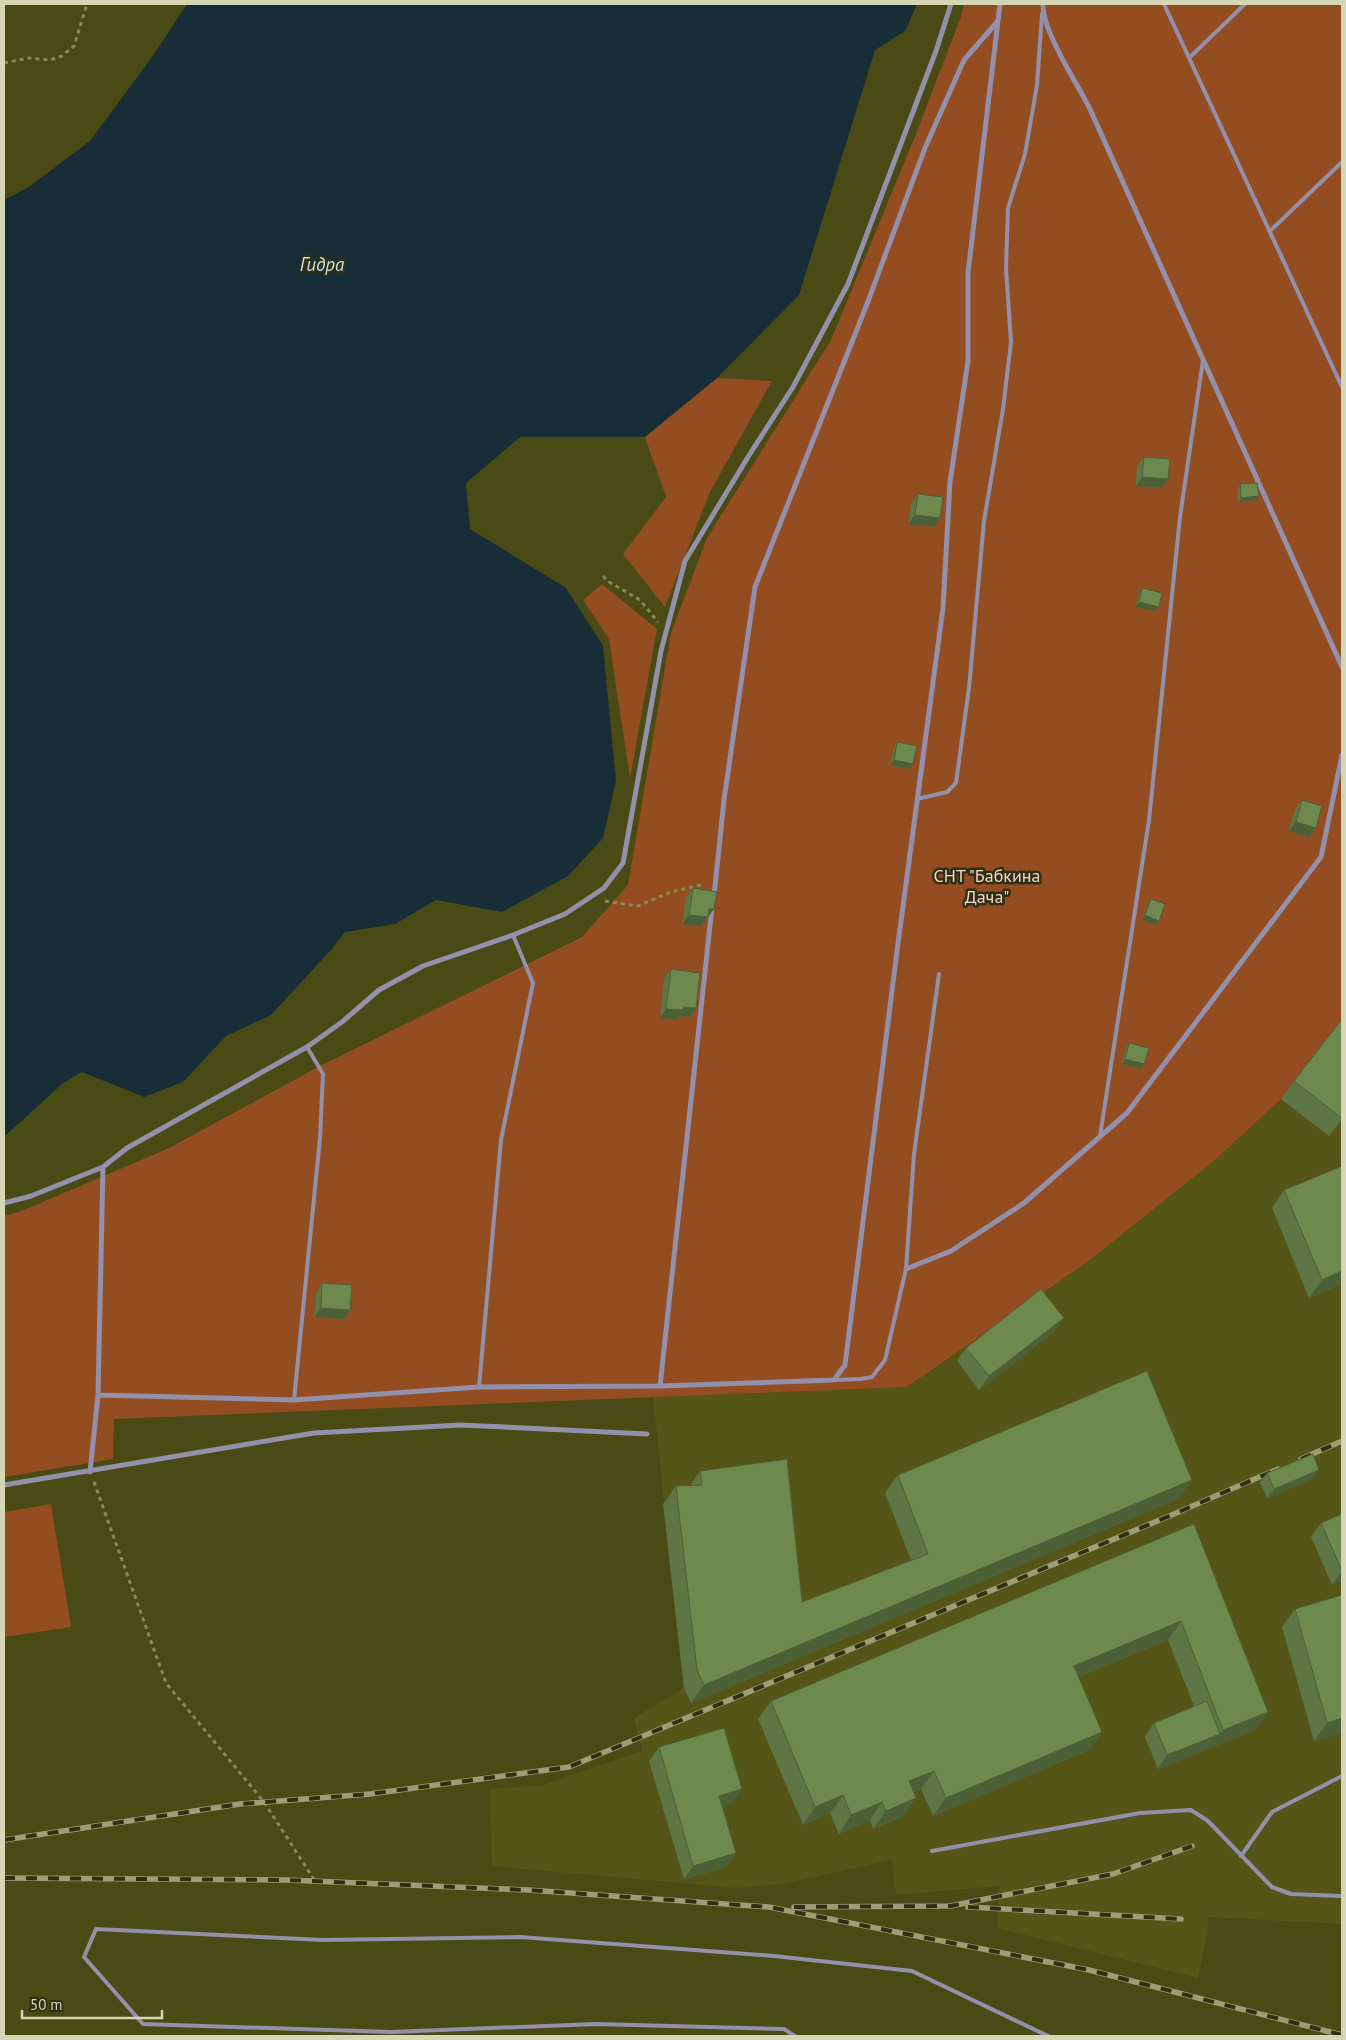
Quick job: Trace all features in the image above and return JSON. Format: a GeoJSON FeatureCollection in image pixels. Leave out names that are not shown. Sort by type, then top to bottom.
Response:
{"type":"FeatureCollection","features":[{"type":"Feature","properties":{"kind":"street"},"geometry":{"type":"LineString","coordinates":[[4,1202],[31,1196],[103,1168],[127,1148],[307,1047],[342,1022],[379,990],[423,966],[513,935],[565,914],[604,888],[624,863],[661,651],[685,561],[793,387],[848,284],[936,52],[951,4]]}},
{"type":"Feature","properties":{"kind":"street"},"geometry":{"type":"LineString","coordinates":[[98,1395],[294,1400],[479,1387],[660,1386],[834,1380],[845,1365],[943,608],[950,482],[968,361],[968,273],[1000,4]]}},
{"type":"Feature","properties":{"kind":"street"},"geometry":{"type":"LineString","coordinates":[[1043,4],[1043,12],[1054,39],[1089,107],[1342,667]]}},
{"type":"Feature","properties":{"kind":"street"},"geometry":{"type":"LineString","coordinates":[[660,1386],[724,800],[755,587],[867,304],[925,148],[964,60],[998,21]]}},
{"type":"Feature","properties":{"kind":"street"},"geometry":{"type":"LineString","coordinates":[[906,1269],[951,1251],[1024,1203],[1127,1113],[1321,857],[1342,755]]}},
{"type":"Feature","properties":{"kind":"street"},"geometry":{"type":"LineString","coordinates":[[90,1472],[98,1395],[103,1168]]}},
{"type":"Feature","properties":{"kind":"street"},"geometry":{"type":"LineString","coordinates":[[4,1485],[314,1434],[461,1425],[647,1434]]}},
{"type":"Feature","properties":{"kind":"lane"},"geometry":{"type":"LineString","coordinates":[[1164,4],[1342,387]]}},
{"type":"Feature","properties":{"kind":"lane"},"geometry":{"type":"LineString","coordinates":[[1189,58],[1245,4]]}},
{"type":"Feature","properties":{"kind":"lane"},"geometry":{"type":"LineString","coordinates":[[917,799],[947,792],[956,783],[969,688],[984,522],[1003,409],[1011,342],[1006,268],[1008,208],[1025,154],[1029,134],[1037,85],[1043,12]]}},
{"type":"Feature","properties":{"kind":"lane"},"geometry":{"type":"LineString","coordinates":[[1270,231],[1342,162]]}},
{"type":"Feature","properties":{"kind":"lane"},"geometry":{"type":"LineString","coordinates":[[1100,1136],[1149,820],[1180,517],[1203,358]]}},
{"type":"Feature","properties":{"kind":"lane"},"geometry":{"type":"LineString","coordinates":[[479,1387],[501,1140],[533,983],[513,935]]}},
{"type":"Feature","properties":{"kind":"lane"},"geometry":{"type":"LineString","coordinates":[[834,1380],[860,1379],[872,1376],[885,1360],[906,1269],[914,1154],[940,974]]}},
{"type":"Feature","properties":{"kind":"lane"},"geometry":{"type":"LineString","coordinates":[[294,1400],[321,1120],[322,1074],[307,1047]]}},
{"type":"Feature","properties":{"kind":"lane"},"geometry":{"type":"LineString","coordinates":[[1241,1856],[1272,1812],[1342,1776]]}},
{"type":"Feature","properties":{"kind":"lane"},"geometry":{"type":"LineString","coordinates":[[932,1851],[1140,1813],[1191,1810],[1208,1821],[1272,1887],[1291,1894],[1342,1896]]}},
{"type":"Feature","properties":{"kind":"lane"},"geometry":{"type":"LineString","coordinates":[[795,2036],[784,2029],[596,2024],[391,2032],[143,2024],[84,1957],[96,1929],[324,1940],[520,1937],[774,1956],[912,1971],[1048,2036]]}},
{"type":"Feature","properties":{"kind":"path"},"geometry":{"type":"LineString","coordinates":[[4,63],[28,58],[50,60],[62,56],[74,46],[87,4]]}},
{"type":"Feature","properties":{"kind":"path"},"geometry":{"type":"LineString","coordinates":[[603,576],[609,582],[640,600],[666,632]]}},
{"type":"Feature","properties":{"kind":"path"},"geometry":{"type":"LineString","coordinates":[[589,898],[638,906],[670,892],[715,882]]}},
{"type":"Feature","properties":{"kind":"path"},"geometry":{"type":"LineString","coordinates":[[90,1472],[166,1683],[264,1802],[315,1881]]}},
{"type":"Feature","properties":{"kind":"shaded area"},"geometry":{"type":"Polygon","coordinates":[[[1342,1020],[1342,1924],[1208,1917],[1208,1931],[1198,1978],[997,1928],[999,1886],[896,1895],[892,1860],[783,1884],[736,1888],[492,1866],[490,1789],[543,1785],[642,1751],[634,1718],[684,1688],[653,1397],[907,1387],[1086,1263],[1215,1160],[1281,1099],[1342,1020]]]}},
{"type":"Feature","properties":{"kind":"green space","name":"СНТ \"Бабкина Дача\""},"geometry":{"type":"Polygon","coordinates":[[[964,4],[1342,4],[1342,1020],[1281,1099],[1215,1160],[1086,1263],[907,1387],[114,1419],[113,1459],[4,1477],[4,1216],[19,1212],[167,1149],[320,1066],[582,937],[628,885],[671,633],[707,538],[831,340],[916,134],[962,14],[964,4]]]}},
{"type":"Feature","properties":{"kind":"green space"},"geometry":{"type":"Polygon","coordinates":[[[717,378],[772,381],[710,492],[665,607],[623,554],[666,497],[645,437],[717,378]]]}},
{"type":"Feature","properties":{"kind":"green space"},"geometry":{"type":"Polygon","coordinates":[[[602,584],[657,629],[630,778],[609,639],[583,600],[602,584]]]}},
{"type":"Feature","properties":{"kind":"green space"},"geometry":{"type":"Polygon","coordinates":[[[51,1504],[71,1627],[4,1637],[4,1512],[51,1504]]]}},
{"type":"Feature","properties":{"kind":"water","name":"Гидра"},"geometry":{"type":"Polygon","coordinates":[[[187,4],[917,4],[905,31],[875,50],[799,295],[717,378],[645,437],[520,437],[466,483],[470,529],[566,588],[603,646],[616,781],[603,838],[568,876],[502,912],[436,900],[395,924],[345,932],[271,1015],[226,1036],[183,1082],[144,1097],[82,1072],[63,1083],[4,1137],[4,200],[29,187],[90,141],[155,53],[187,4]]]}},
{"type":"Feature","properties":{"kind":"building"},"geometry":{"type":"Polygon","coordinates":[[[1144,457],[1170,459],[1168,479],[1142,477],[1144,457]]]}},
{"type":"Feature","properties":{"kind":"building"},"geometry":{"type":"Polygon","coordinates":[[[1257,483],[1259,496],[1241,498],[1240,484],[1257,483]]]}},
{"type":"Feature","properties":{"kind":"building"},"geometry":{"type":"Polygon","coordinates":[[[918,494],[943,497],[940,518],[915,515],[918,494]]]}},
{"type":"Feature","properties":{"kind":"building"},"geometry":{"type":"Polygon","coordinates":[[[1142,588],[1162,593],[1159,607],[1139,602],[1142,588]]]}},
{"type":"Feature","properties":{"kind":"building"},"geometry":{"type":"Polygon","coordinates":[[[897,742],[917,746],[913,764],[894,760],[897,742]]]}},
{"type":"Feature","properties":{"kind":"building"},"geometry":{"type":"Polygon","coordinates":[[[1302,800],[1322,806],[1316,828],[1296,822],[1302,800]]]}},
{"type":"Feature","properties":{"kind":"building"},"geometry":{"type":"Polygon","coordinates":[[[693,888],[717,892],[714,909],[709,909],[708,917],[689,915],[693,888]]]}},
{"type":"Feature","properties":{"kind":"building"},"geometry":{"type":"Polygon","coordinates":[[[1151,899],[1165,904],[1159,921],[1145,915],[1151,899]]]}},
{"type":"Feature","properties":{"kind":"building"},"geometry":{"type":"Polygon","coordinates":[[[671,969],[700,973],[696,1008],[684,1007],[683,1010],[666,1009],[671,969]]]}},
{"type":"Feature","properties":{"kind":"building"},"geometry":{"type":"Polygon","coordinates":[[[1342,1019],[1342,1118],[1294,1081],[1342,1019]]]}},
{"type":"Feature","properties":{"kind":"building"},"geometry":{"type":"Polygon","coordinates":[[[1129,1043],[1149,1048],[1144,1064],[1125,1059],[1129,1043]]]}},
{"type":"Feature","properties":{"kind":"building"},"geometry":{"type":"Polygon","coordinates":[[[1342,1166],[1342,1271],[1322,1280],[1284,1190],[1342,1166]]]}},
{"type":"Feature","properties":{"kind":"building"},"geometry":{"type":"Polygon","coordinates":[[[322,1283],[352,1285],[350,1310],[321,1308],[322,1283]]]}},
{"type":"Feature","properties":{"kind":"building"},"geometry":{"type":"Polygon","coordinates":[[[1041,1289],[1064,1318],[989,1376],[966,1348],[1041,1289]]]}},
{"type":"Feature","properties":{"kind":"building"},"geometry":{"type":"Polygon","coordinates":[[[1147,1371],[1192,1480],[704,1685],[697,1670],[676,1486],[702,1485],[700,1471],[787,1459],[802,1602],[928,1554],[898,1475],[1147,1371]]]}},
{"type":"Feature","properties":{"kind":"building"},"geometry":{"type":"Polygon","coordinates":[[[1313,1454],[1319,1470],[1274,1489],[1267,1473],[1313,1454]]]}},
{"type":"Feature","properties":{"kind":"building"},"geometry":{"type":"Polygon","coordinates":[[[1342,1514],[1342,1571],[1321,1523],[1342,1514]]]}},
{"type":"Feature","properties":{"kind":"building"},"geometry":{"type":"Polygon","coordinates":[[[1194,1524],[1268,1712],[1223,1730],[1181,1621],[1074,1666],[1102,1732],[946,1798],[934,1771],[909,1781],[916,1798],[886,1811],[882,1802],[851,1815],[843,1795],[815,1807],[771,1701],[1194,1524]]]}},
{"type":"Feature","properties":{"kind":"building"},"geometry":{"type":"Polygon","coordinates":[[[1342,1595],[1342,1718],[1327,1723],[1295,1609],[1342,1595]]]}},
{"type":"Feature","properties":{"kind":"building"},"geometry":{"type":"Polygon","coordinates":[[[1207,1701],[1220,1734],[1167,1755],[1154,1723],[1207,1701]]]}},
{"type":"Feature","properties":{"kind":"building"},"geometry":{"type":"Polygon","coordinates":[[[724,1728],[742,1789],[719,1796],[736,1853],[693,1866],[659,1747],[724,1728]]]}},
{"type":"Feature","properties":{"kind":"railway"},"geometry":{"type":"LineString","coordinates":[[1301,1459],[1342,1441]]}},
{"type":"Feature","properties":{"kind":"railway"},"geometry":{"type":"LineString","coordinates":[[4,1840],[240,1804],[370,1794],[569,1767],[1278,1469]]}},
{"type":"Feature","properties":{"kind":"railway"},"geometry":{"type":"LineString","coordinates":[[794,1907],[950,1906],[1113,1874],[1192,1846]]}},
{"type":"Feature","properties":{"kind":"railway"},"geometry":{"type":"LineString","coordinates":[[4,1878],[286,1880],[528,1890],[769,1907],[1089,1970],[1342,2035]]}},
{"type":"Feature","properties":{"kind":"railway"},"geometry":{"type":"LineString","coordinates":[[968,1907],[1181,1919]]}}]}
